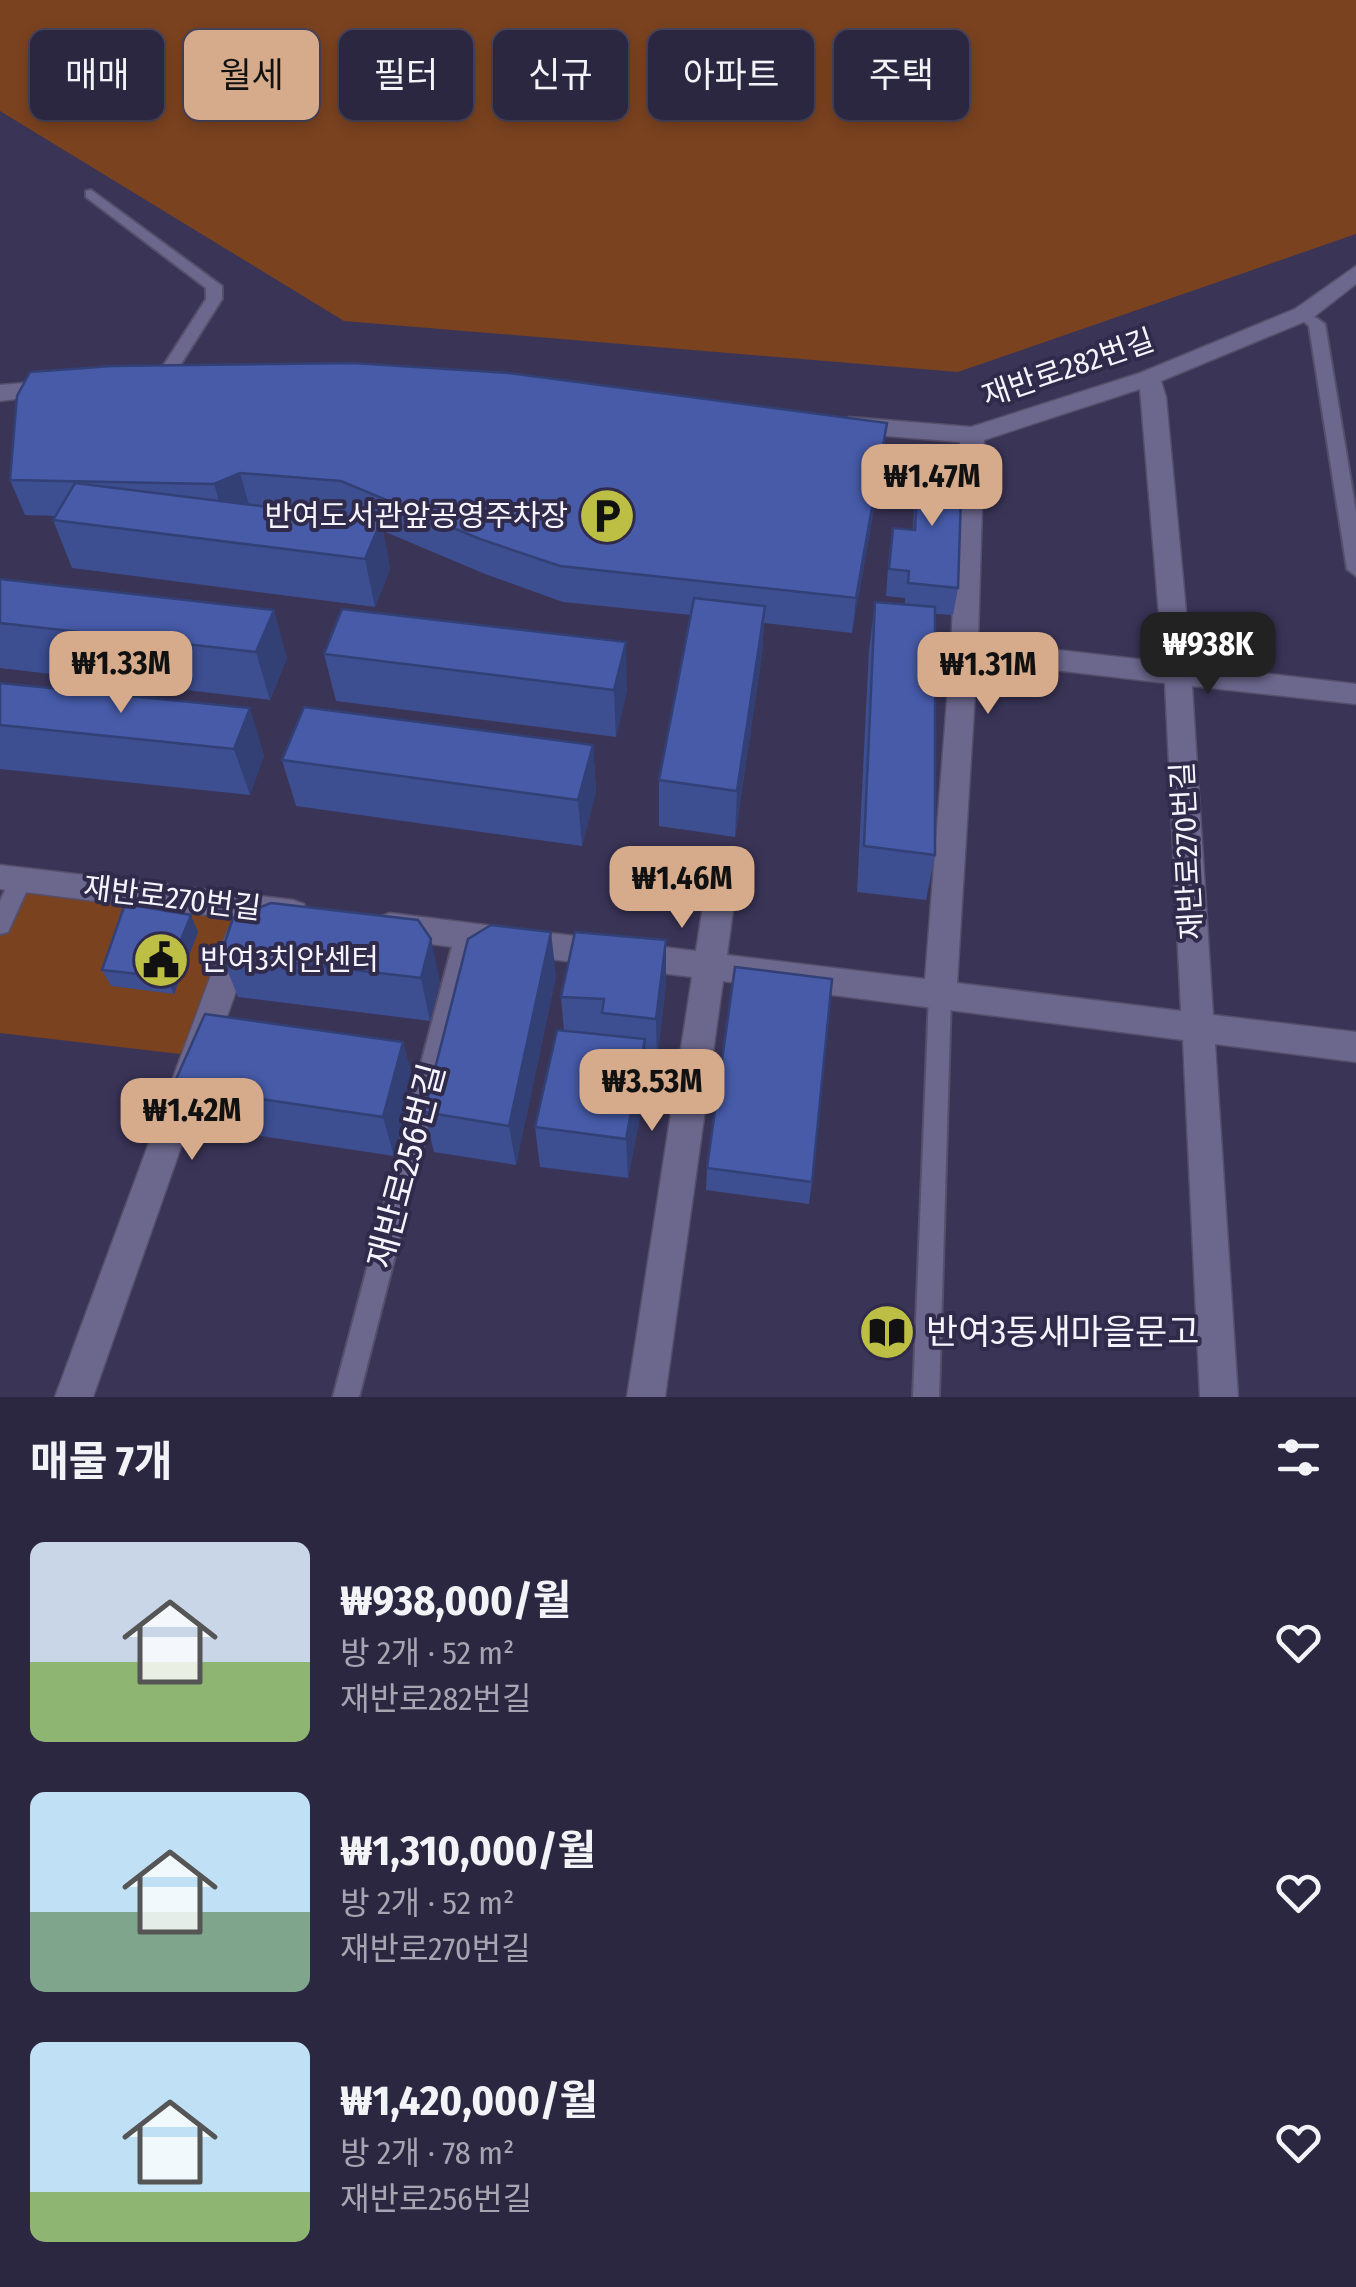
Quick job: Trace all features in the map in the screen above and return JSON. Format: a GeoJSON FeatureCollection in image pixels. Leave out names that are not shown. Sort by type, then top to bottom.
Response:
{"type":"FeatureCollection","features":[{"type":"Feature","properties":{"kind":"street","name":"재반로282번길"},"geometry":{"type":"LineString","coordinates":[[819,423],[972,435],[1148,378],[1303,314],[1356,272]]}},
{"type":"Feature","properties":{"kind":"street","name":"재반로270번길"},"geometry":{"type":"LineString","coordinates":[[1148,378],[1154,397],[1178,674],[1196,1026]]}},
{"type":"Feature","properties":{"kind":"street"},"geometry":{"type":"LineString","coordinates":[[0,393],[89,386]]}},
{"type":"Feature","properties":{"kind":"street"},"geometry":{"type":"LineString","coordinates":[[940,994],[964,650],[972,435]]}},
{"type":"Feature","properties":{"kind":"street"},"geometry":{"type":"LineString","coordinates":[[964,650],[1356,694]]}},
{"type":"Feature","properties":{"kind":"street","name":"재반로270번길"},"geometry":{"type":"LineString","coordinates":[[10,878],[328,918]]}},
{"type":"Feature","properties":{"kind":"street"},"geometry":{"type":"LineString","coordinates":[[646,1397],[722,880]]}},
{"type":"Feature","properties":{"kind":"street"},"geometry":{"type":"LineString","coordinates":[[74,1397],[250,908]]}},
{"type":"Feature","properties":{"kind":"street"},"geometry":{"type":"LineString","coordinates":[[368,923],[1356,1046]]}},
{"type":"Feature","properties":{"kind":"street"},"geometry":{"type":"LineString","coordinates":[[1196,1026],[1219,1397]]}},
{"type":"Feature","properties":{"kind":"lane"},"geometry":{"type":"LineString","coordinates":[[90,194],[214,286],[214,299],[162,382]]}},
{"type":"Feature","properties":{"kind":"lane"},"geometry":{"type":"LineString","coordinates":[[1303,314],[1316,324],[1356,569]]}},
{"type":"Feature","properties":{"kind":"lane"},"geometry":{"type":"LineString","coordinates":[[0,925],[10,878]]}},
{"type":"Feature","properties":{"kind":"lane","name":"재반로256번길"},"geometry":{"type":"LineString","coordinates":[[346,1397],[466,936]]}},
{"type":"Feature","properties":{"kind":"lane"},"geometry":{"type":"LineString","coordinates":[[926,1397],[940,994]]}},
{"type":"Feature","properties":{"kind":"shaded area"},"geometry":{"type":"Polygon","coordinates":[[[0,0],[1356,0],[1356,234],[958,372],[344,321],[0,111],[0,0]]]}},
{"type":"Feature","properties":{"kind":"shaded area"},"geometry":{"type":"Polygon","coordinates":[[[21,879],[250,908],[197,1056],[0,1033],[0,925],[21,879]]]}},
{"type":"Feature","properties":{"kind":"building","name":"반여도서관앞공영주차장"},"geometry":{"type":"Polygon","coordinates":[[[353,363],[509,373],[887,423],[856,598],[560,566],[480,539],[341,481],[240,473],[214,484],[10,480],[17,396],[30,372],[112,366],[353,363]]]}},
{"type":"Feature","properties":{"kind":"building"},"geometry":{"type":"Polygon","coordinates":[[[919,462],[962,466],[958,588],[908,583],[909,571],[889,569],[893,528],[915,530],[919,462]]]}},
{"type":"Feature","properties":{"kind":"building"},"geometry":{"type":"Polygon","coordinates":[[[75,483],[381,521],[365,559],[53,520],[75,483]]]}},
{"type":"Feature","properties":{"kind":"building"},"geometry":{"type":"Polygon","coordinates":[[[0,579],[274,610],[256,652],[0,623],[0,579]]]}},
{"type":"Feature","properties":{"kind":"building"},"geometry":{"type":"Polygon","coordinates":[[[694,598],[765,606],[737,791],[659,780],[694,598]]]}},
{"type":"Feature","properties":{"kind":"building"},"geometry":{"type":"Polygon","coordinates":[[[875,602],[935,607],[935,855],[864,846],[875,602]]]}},
{"type":"Feature","properties":{"kind":"building"},"geometry":{"type":"Polygon","coordinates":[[[342,609],[626,642],[614,690],[324,654],[342,609]]]}},
{"type":"Feature","properties":{"kind":"building"},"geometry":{"type":"Polygon","coordinates":[[[0,683],[250,708],[234,749],[0,725],[0,683]]]}},
{"type":"Feature","properties":{"kind":"building"},"geometry":{"type":"Polygon","coordinates":[[[304,707],[593,745],[578,800],[282,760],[304,707]]]}},
{"type":"Feature","properties":{"kind":"building"},"geometry":{"type":"Polygon","coordinates":[[[271,903],[418,920],[431,939],[421,978],[221,954],[233,918],[271,903]]]}},
{"type":"Feature","properties":{"kind":"building"},"geometry":{"type":"Polygon","coordinates":[[[125,904],[191,915],[166,977],[102,970],[125,904]]]}},
{"type":"Feature","properties":{"kind":"building"},"geometry":{"type":"Polygon","coordinates":[[[491,925],[551,932],[509,1126],[424,1112],[468,939],[491,925]]]}},
{"type":"Feature","properties":{"kind":"building"},"geometry":{"type":"Polygon","coordinates":[[[575,932],[666,940],[656,1019],[602,1013],[604,999],[561,997],[575,932]]]}},
{"type":"Feature","properties":{"kind":"building"},"geometry":{"type":"Polygon","coordinates":[[[735,967],[832,979],[812,1182],[707,1168],[735,967]]]}},
{"type":"Feature","properties":{"kind":"building"},"geometry":{"type":"Polygon","coordinates":[[[205,1014],[403,1042],[383,1117],[173,1086],[205,1014]]]}},
{"type":"Feature","properties":{"kind":"building"},"geometry":{"type":"Polygon","coordinates":[[[557,1030],[645,1039],[626,1139],[535,1127],[557,1030]]]}},
{"type":"Feature","properties":{"kind":"place","name":"반여도서관앞공영주차장"},"geometry":{"type":"Point","coordinates":[607,516]}},
{"type":"Feature","properties":{"kind":"place","name":"반여3치안센터"},"geometry":{"type":"Point","coordinates":[161,960]}},
{"type":"Feature","properties":{"kind":"place","name":"반여3동새마을문고"},"geometry":{"type":"Point","coordinates":[887,1332]}}]}
